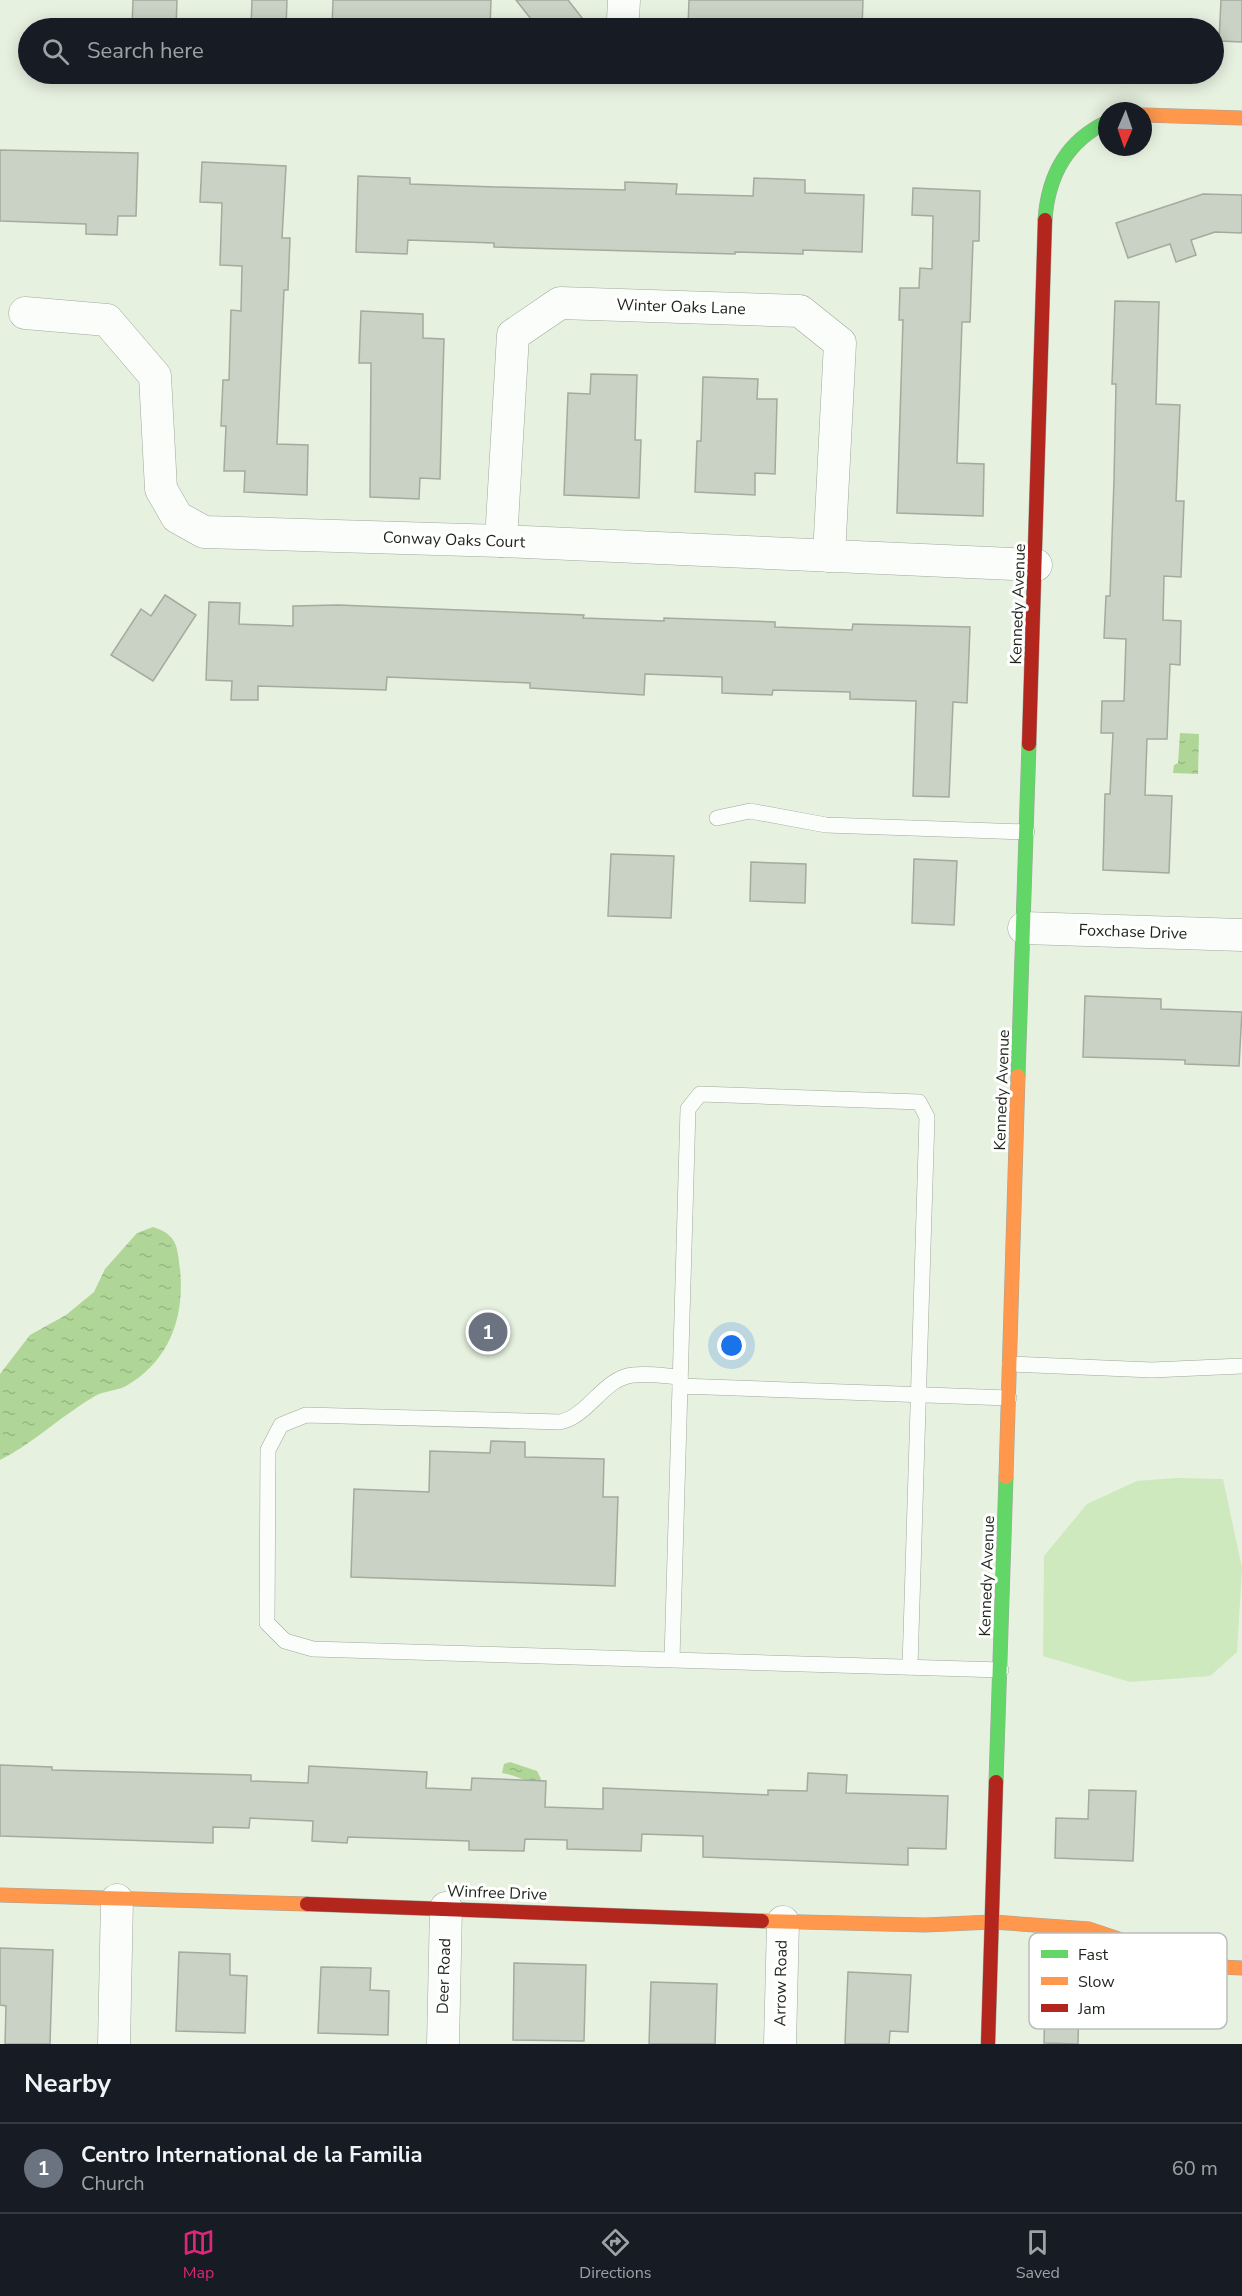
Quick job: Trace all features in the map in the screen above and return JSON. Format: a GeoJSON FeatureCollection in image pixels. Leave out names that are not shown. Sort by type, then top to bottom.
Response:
{"type":"FeatureCollection","features":[{"type":"Feature","properties":{"kind":"street"},"geometry":{"type":"LineString","coordinates":[[1152,115],[1242,118]]}},
{"type":"Feature","properties":{"kind":"street","name":"Kennedy Avenue"},"geometry":{"type":"LineString","coordinates":[[988,2044],[1036,565],[1045,216],[1053,174],[1072,142],[1098,125]]}},
{"type":"Feature","properties":{"kind":"street","name":"Winter Oaks Lane"},"geometry":{"type":"LineString","coordinates":[[501,541],[513,335],[560,303],[800,311],[840,343],[829,556]]}},
{"type":"Feature","properties":{"kind":"street","name":"Conway Oaks Court"},"geometry":{"type":"LineString","coordinates":[[25,313],[107,320],[155,376],[161,489],[177,517],[204,532],[501,541],[1036,565]]}},
{"type":"Feature","properties":{"kind":"street","name":"Foxchase Drive"},"geometry":{"type":"LineString","coordinates":[[1024,928],[1242,935]]}},
{"type":"Feature","properties":{"kind":"street","name":"Winfree Drive"},"geometry":{"type":"LineString","coordinates":[[0,1895],[446,1908],[783,1922],[926,1925],[993,1922],[1089,1929],[1101,1933]]}},
{"type":"Feature","properties":{"kind":"street"},"geometry":{"type":"LineString","coordinates":[[114,2044],[117,1900]]}},
{"type":"Feature","properties":{"kind":"street","name":"Deer Road"},"geometry":{"type":"LineString","coordinates":[[443,2044],[446,1908]]}},
{"type":"Feature","properties":{"kind":"street","name":"Arrow Road"},"geometry":{"type":"LineString","coordinates":[[780,2044],[783,1922]]}},
{"type":"Feature","properties":{"kind":"street","name":"Winfree Drive"},"geometry":{"type":"LineString","coordinates":[[1227,1967],[1242,1968]]}},
{"type":"Feature","properties":{"kind":"lane"},"geometry":{"type":"LineString","coordinates":[[717,818],[750,812],[826,825],[1027,832]]}},
{"type":"Feature","properties":{"kind":"lane"},"geometry":{"type":"LineString","coordinates":[[672,1659],[688,1109],[700,1094],[919,1102],[927,1117],[910,1667]]}},
{"type":"Feature","properties":{"kind":"lane"},"geometry":{"type":"LineString","coordinates":[[1010,1364],[1152,1370],[1242,1366]]}},
{"type":"Feature","properties":{"kind":"lane"},"geometry":{"type":"LineString","coordinates":[[1000,1670],[313,1649],[285,1641],[267,1623],[268,1450],[281,1425],[306,1415],[560,1422],[573,1420],[616,1381],[632,1375],[680,1382],[1009,1398]]}},
{"type":"Feature","properties":{"kind":"shaded area"},"geometry":{"type":"Polygon","coordinates":[[[1176,1478],[1223,1479],[1242,1568],[1237,1652],[1210,1676],[1130,1682],[1043,1656],[1044,1556],[1087,1504],[1137,1481],[1176,1478]]]}},
{"type":"Feature","properties":{"kind":"water"},"geometry":{"type":"Polygon","coordinates":[[[1180,733],[1199,734],[1198,774],[1173,773],[1174,765],[1178,763],[1180,733]]]}},
{"type":"Feature","properties":{"kind":"water"},"geometry":{"type":"Polygon","coordinates":[[[153,1227],[171,1237],[178,1253],[180,1269],[180,1304],[171,1336],[163,1351],[141,1376],[126,1386],[95,1396],[25,1446],[0,1460],[0,1374],[30,1335],[66,1315],[94,1292],[105,1269],[137,1233],[153,1227]]]}},
{"type":"Feature","properties":{"kind":"water"},"geometry":{"type":"Polygon","coordinates":[[[510,1762],[537,1771],[541,1779],[539,1784],[502,1773],[504,1764],[510,1762]]]}},
{"type":"Feature","properties":{"kind":"building"},"geometry":{"type":"Polygon","coordinates":[[[133,0],[177,0],[176,18],[132,18],[133,0]]]}},
{"type":"Feature","properties":{"kind":"building"},"geometry":{"type":"Polygon","coordinates":[[[252,0],[287,0],[286,18],[251,18],[252,0]]]}},
{"type":"Feature","properties":{"kind":"building"},"geometry":{"type":"Polygon","coordinates":[[[333,0],[491,0],[490,18],[332,18],[333,0]]]}},
{"type":"Feature","properties":{"kind":"building"},"geometry":{"type":"Polygon","coordinates":[[[516,0],[568,0],[582,18],[530,18],[516,0]]]}},
{"type":"Feature","properties":{"kind":"building"},"geometry":{"type":"Polygon","coordinates":[[[689,0],[863,0],[862,18],[688,18],[689,0]]]}},
{"type":"Feature","properties":{"kind":"building"},"geometry":{"type":"Polygon","coordinates":[[[1221,0],[1242,0],[1242,42],[1224,41],[1224,18],[1220,18],[1221,0]]]}},
{"type":"Feature","properties":{"kind":"building"},"geometry":{"type":"Polygon","coordinates":[[[0,150],[138,153],[136,216],[118,216],[117,235],[86,234],[86,224],[0,221],[0,150]]]}},
{"type":"Feature","properties":{"kind":"building"},"geometry":{"type":"Polygon","coordinates":[[[202,162],[286,166],[282,238],[290,238],[288,290],[284,290],[277,444],[308,445],[307,495],[244,492],[245,471],[224,471],[226,426],[221,426],[223,380],[229,380],[231,310],[241,311],[242,266],[220,265],[222,203],[200,202],[202,162]]]}},
{"type":"Feature","properties":{"kind":"building"},"geometry":{"type":"Polygon","coordinates":[[[358,176],[410,178],[410,184],[496,187],[625,190],[625,182],[677,184],[676,194],[753,196],[754,178],[805,180],[805,193],[864,195],[862,252],[803,250],[803,254],[735,252],[735,254],[494,247],[494,243],[408,240],[407,254],[356,252],[358,176]]]}},
{"type":"Feature","properties":{"kind":"building"},"geometry":{"type":"Polygon","coordinates":[[[913,188],[980,191],[979,241],[973,241],[970,322],[962,322],[957,463],[984,464],[983,516],[897,513],[903,320],[899,320],[900,288],[919,288],[920,268],[932,269],[933,216],[912,215],[913,188]]]}},
{"type":"Feature","properties":{"kind":"building"},"geometry":{"type":"Polygon","coordinates":[[[1203,194],[1242,195],[1242,233],[1215,232],[1191,240],[1196,255],[1176,262],[1170,244],[1128,258],[1116,223],[1203,194]]]}},
{"type":"Feature","properties":{"kind":"building"},"geometry":{"type":"Polygon","coordinates":[[[1115,301],[1159,302],[1156,404],[1180,405],[1176,501],[1184,501],[1181,577],[1164,576],[1163,620],[1181,621],[1180,665],[1170,664],[1167,739],[1147,739],[1145,795],[1172,796],[1169,873],[1103,870],[1105,794],[1110,794],[1113,733],[1101,733],[1102,701],[1124,701],[1126,639],[1104,638],[1106,596],[1110,596],[1114,480],[1116,384],[1112,384],[1115,301]]]}},
{"type":"Feature","properties":{"kind":"building"},"geometry":{"type":"Polygon","coordinates":[[[361,311],[423,314],[423,338],[444,339],[440,479],[420,478],[419,499],[370,497],[371,363],[359,363],[361,311]]]}},
{"type":"Feature","properties":{"kind":"building"},"geometry":{"type":"Polygon","coordinates":[[[591,374],[637,375],[635,440],[641,440],[639,498],[564,495],[568,393],[590,394],[591,374]]]}},
{"type":"Feature","properties":{"kind":"building"},"geometry":{"type":"Polygon","coordinates":[[[703,377],[758,379],[757,399],[777,399],[775,474],[755,473],[755,495],[695,492],[697,441],[701,441],[703,377]]]}},
{"type":"Feature","properties":{"kind":"building"},"geometry":{"type":"Polygon","coordinates":[[[165,595],[196,615],[153,681],[111,655],[141,609],[151,616],[165,595]]]}},
{"type":"Feature","properties":{"kind":"building"},"geometry":{"type":"Polygon","coordinates":[[[209,602],[240,603],[239,624],[293,626],[293,606],[338,605],[584,615],[583,618],[775,622],[775,627],[852,630],[853,624],[970,627],[967,703],[953,702],[949,797],[913,796],[916,701],[850,699],[850,692],[773,690],[772,695],[722,693],[722,677],[645,674],[644,695],[530,688],[530,683],[387,677],[386,690],[258,686],[258,700],[231,700],[232,681],[206,680],[209,602]]]}},
{"type":"Feature","properties":{"kind":"building"},"geometry":{"type":"Polygon","coordinates":[[[611,854],[674,856],[671,918],[608,916],[611,854]]]}},
{"type":"Feature","properties":{"kind":"building"},"geometry":{"type":"Polygon","coordinates":[[[914,859],[957,861],[954,925],[912,923],[914,859]]]}},
{"type":"Feature","properties":{"kind":"building"},"geometry":{"type":"Polygon","coordinates":[[[751,862],[806,864],[805,903],[750,901],[751,862]]]}},
{"type":"Feature","properties":{"kind":"building"},"geometry":{"type":"Polygon","coordinates":[[[1085,996],[1161,999],[1161,1009],[1242,1012],[1239,1066],[1185,1064],[1185,1060],[1083,1057],[1085,996]]]}},
{"type":"Feature","properties":{"kind":"building"},"geometry":{"type":"Polygon","coordinates":[[[491,1441],[525,1442],[525,1457],[604,1459],[603,1497],[618,1497],[615,1586],[351,1577],[354,1489],[429,1492],[430,1451],[490,1453],[491,1441]]]}},
{"type":"Feature","properties":{"kind":"building"},"geometry":{"type":"Polygon","coordinates":[[[0,1765],[52,1767],[52,1770],[251,1775],[251,1781],[308,1783],[309,1766],[427,1772],[426,1788],[471,1790],[472,1778],[546,1781],[545,1807],[603,1809],[603,1788],[768,1795],[768,1790],[807,1791],[808,1773],[847,1775],[846,1793],[948,1796],[946,1849],[908,1848],[908,1865],[703,1857],[703,1836],[642,1834],[641,1851],[567,1849],[567,1840],[525,1839],[524,1851],[469,1850],[469,1841],[348,1837],[347,1843],[312,1841],[313,1821],[250,1818],[249,1828],[213,1827],[213,1843],[0,1836],[0,1765]]]}},
{"type":"Feature","properties":{"kind":"building"},"geometry":{"type":"Polygon","coordinates":[[[1089,1790],[1136,1791],[1133,1861],[1055,1858],[1056,1818],[1088,1819],[1089,1790]]]}},
{"type":"Feature","properties":{"kind":"building"},"geometry":{"type":"Polygon","coordinates":[[[0,1948],[53,1950],[50,2044],[5,2044],[6,2006],[0,2005],[0,1948]]]}},
{"type":"Feature","properties":{"kind":"building"},"geometry":{"type":"Polygon","coordinates":[[[179,1952],[230,1954],[230,1975],[247,1976],[245,2033],[176,2031],[179,1952]]]}},
{"type":"Feature","properties":{"kind":"building"},"geometry":{"type":"Polygon","coordinates":[[[514,1963],[586,1965],[584,2041],[513,2040],[514,1963]]]}},
{"type":"Feature","properties":{"kind":"building"},"geometry":{"type":"Polygon","coordinates":[[[321,1967],[371,1968],[370,1990],[389,1991],[388,2035],[318,2033],[321,1967]]]}},
{"type":"Feature","properties":{"kind":"building"},"geometry":{"type":"Polygon","coordinates":[[[848,1972],[911,1975],[908,2032],[890,2031],[889,2044],[845,2044],[848,1972]]]}},
{"type":"Feature","properties":{"kind":"building"},"geometry":{"type":"Polygon","coordinates":[[[651,1982],[717,1984],[715,2044],[649,2044],[651,1982]]]}},
{"type":"Feature","properties":{"kind":"building"},"geometry":{"type":"Polygon","coordinates":[[[1044,2029],[1078,2029],[1078,2044],[1044,2043],[1044,2029]]]}},
{"type":"Feature","properties":{"kind":"traffic: fast"},"geometry":{"type":"LineString","coordinates":[[1045,220],[1050,189],[1062,162],[1081,139],[1098,127]]}},
{"type":"Feature","properties":{"kind":"traffic: fast"},"geometry":{"type":"LineString","coordinates":[[1018,1076],[1029,744]]}},
{"type":"Feature","properties":{"kind":"traffic: fast"},"geometry":{"type":"LineString","coordinates":[[996,1782],[1006,1477]]}},
{"type":"Feature","properties":{"kind":"traffic: slow"},"geometry":{"type":"LineString","coordinates":[[1152,115],[1242,118]]}},
{"type":"Feature","properties":{"kind":"traffic: slow"},"geometry":{"type":"LineString","coordinates":[[1006,1477],[1018,1076]]}},
{"type":"Feature","properties":{"kind":"traffic: slow"},"geometry":{"type":"LineString","coordinates":[[0,1895],[307,1904]]}},
{"type":"Feature","properties":{"kind":"traffic: slow"},"geometry":{"type":"LineString","coordinates":[[762,1921],[925,1925],[993,1922],[1089,1929],[1101,1933]]}},
{"type":"Feature","properties":{"kind":"traffic: slow"},"geometry":{"type":"LineString","coordinates":[[1227,1967],[1242,1968]]}},
{"type":"Feature","properties":{"kind":"traffic: jam"},"geometry":{"type":"LineString","coordinates":[[1029,744],[1045,220]]}},
{"type":"Feature","properties":{"kind":"traffic: jam"},"geometry":{"type":"LineString","coordinates":[[988,2044],[996,1782]]}},
{"type":"Feature","properties":{"kind":"traffic: jam"},"geometry":{"type":"LineString","coordinates":[[307,1904],[762,1921]]}},
{"type":"Feature","properties":{"kind":"place","name":"Centro International de la Familia"},"geometry":{"type":"Point","coordinates":[488,1332]}}]}
